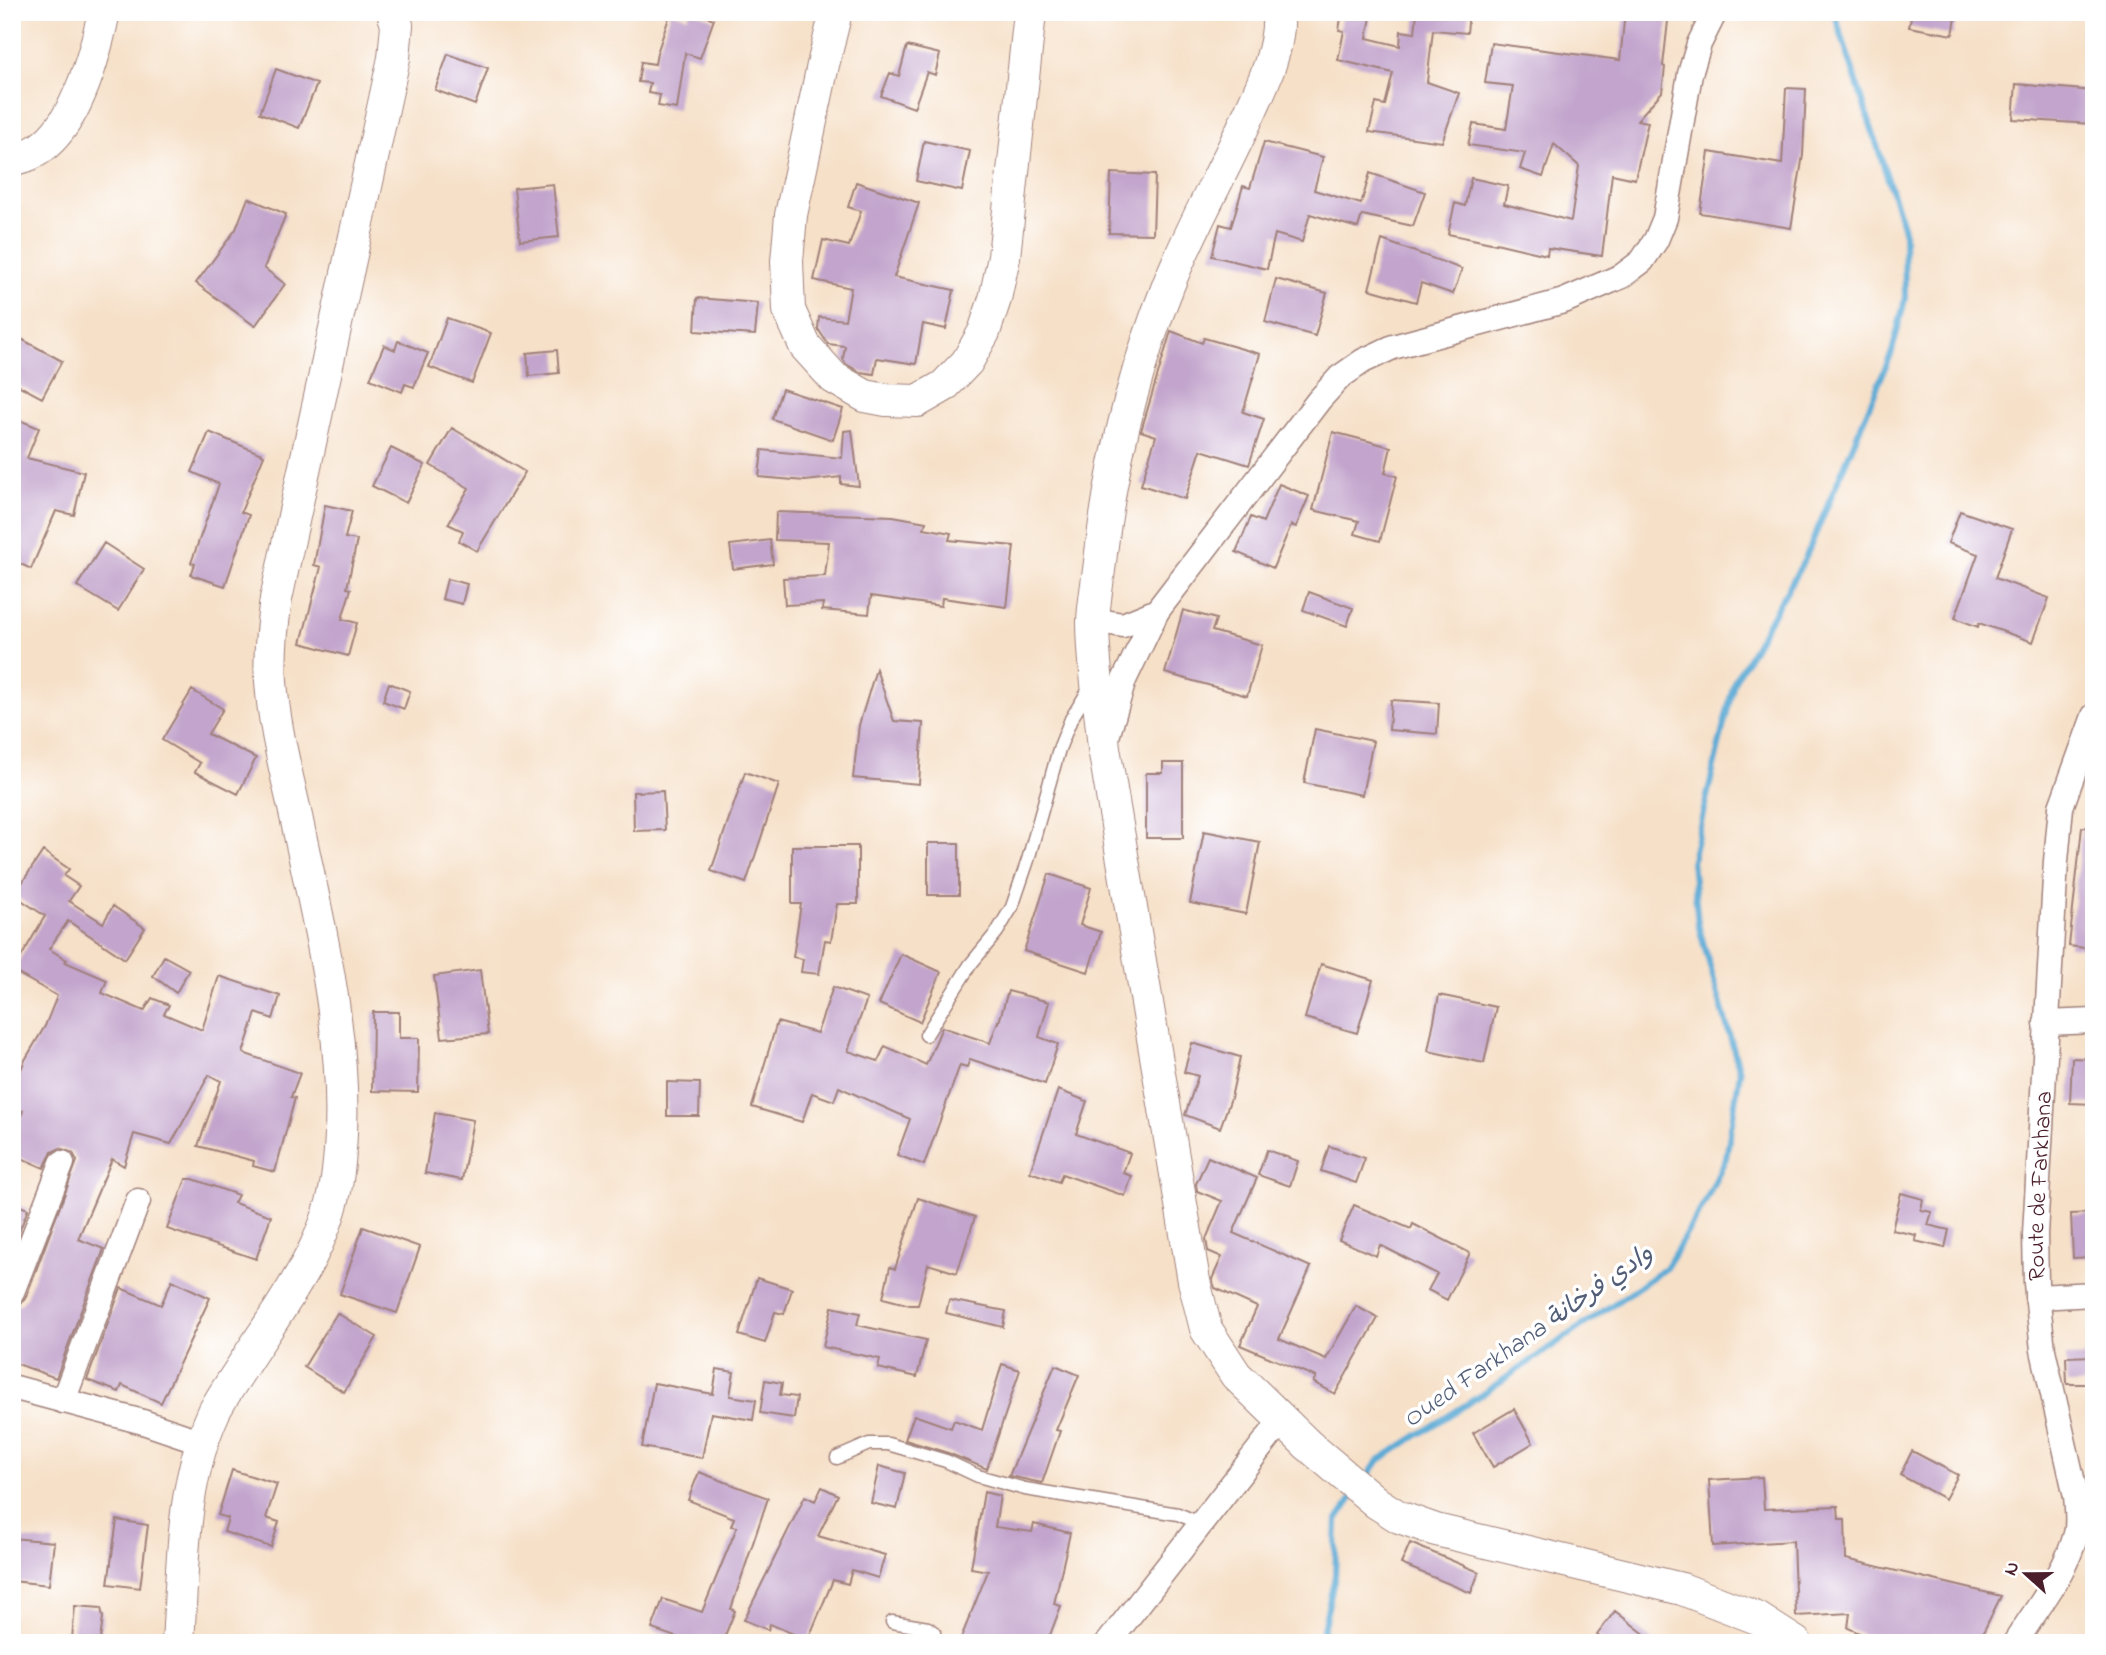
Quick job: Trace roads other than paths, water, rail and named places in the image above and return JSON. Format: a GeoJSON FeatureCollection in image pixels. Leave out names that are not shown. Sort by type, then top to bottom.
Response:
{"type":"FeatureCollection","features":[{"type":"Feature","properties":{"kind":"street"},"geometry":{"type":"LineString","coordinates":[[12,159],[41,149],[77,100],[93,63],[104,12]]}},
{"type":"Feature","properties":{"kind":"street"},"geometry":{"type":"LineString","coordinates":[[178,1643],[190,1483],[202,1442],[216,1409],[314,1250],[330,1215],[338,1174],[343,1116],[335,1028],[313,899],[278,727],[271,681],[271,637],[276,599],[394,58],[397,25],[393,12]]}},
{"type":"Feature","properties":{"kind":"street"},"geometry":{"type":"LineString","coordinates":[[836,12],[822,65],[791,215],[787,261],[789,310],[805,346],[834,378],[865,396],[918,401],[944,386],[967,362],[984,332],[995,299],[1007,234],[1030,12]]}},
{"type":"Feature","properties":{"kind":"street"},"geometry":{"type":"LineString","coordinates":[[1278,12],[1273,52],[1259,93],[1186,243],[1167,288],[1132,390],[1108,495],[1093,620],[1104,748],[1194,1281],[1206,1329],[1236,1375],[1282,1420],[1377,1503],[1399,1517],[1436,1530],[1682,1589],[1757,1618],[1788,1640]]}},
{"type":"Feature","properties":{"kind":"street"},"geometry":{"type":"LineString","coordinates":[[1104,748],[1124,680],[1157,611],[1339,377],[1363,361],[1393,347],[1563,301],[1622,276],[1642,261],[1656,240],[1665,218],[1690,74],[1699,44],[1715,12]]}},
{"type":"Feature","properties":{"kind":"street"},"geometry":{"type":"LineString","coordinates":[[1093,620],[1124,625],[1157,611]]}},
{"type":"Feature","properties":{"kind":"street","name":"Route de Farkhana"},"geometry":{"type":"LineString","coordinates":[[2015,1643],[2068,1555],[2076,1533],[2078,1515],[2043,1350],[2037,1297],[2036,1213],[2061,807],[2083,774],[2094,716]]}},
{"type":"Feature","properties":{"kind":"street"},"geometry":{"type":"LineString","coordinates":[[2046,1023],[2094,1021]]}},
{"type":"Feature","properties":{"kind":"street"},"geometry":{"type":"LineString","coordinates":[[12,1292],[62,1163]]}},
{"type":"Feature","properties":{"kind":"street"},"geometry":{"type":"LineString","coordinates":[[62,1401],[138,1202]]}},
{"type":"Feature","properties":{"kind":"street"},"geometry":{"type":"LineString","coordinates":[[2037,1297],[2094,1294]]}},
{"type":"Feature","properties":{"kind":"street"},"geometry":{"type":"LineString","coordinates":[[12,1387],[202,1442]]}},
{"type":"Feature","properties":{"kind":"street"},"geometry":{"type":"LineString","coordinates":[[1108,1643],[1282,1420]]}},
{"type":"Feature","properties":{"kind":"lane"},"geometry":{"type":"LineString","coordinates":[[926,1035],[970,965],[997,932],[1012,907],[1059,749],[1071,719],[1097,676]]}},
{"type":"Feature","properties":{"kind":"lane"},"geometry":{"type":"LineString","coordinates":[[837,1458],[869,1444],[888,1444],[946,1461],[978,1476],[1025,1489],[1178,1514],[1202,1524]]}},
{"type":"Feature","properties":{"kind":"lane"},"geometry":{"type":"LineString","coordinates":[[892,1622],[928,1628],[934,1632],[934,1643]]}},
{"type":"Feature","properties":{"kind":"waterway","name":"Oued Farkhana وادي فرخانة"},"geometry":{"type":"LineString","coordinates":[[1365,1480],[1379,1460],[1481,1395],[1666,1268],[1704,1204],[1726,1158],[1740,1072],[1698,924],[1692,860],[1734,682],[1805,559],[1892,352],[1905,299],[1904,229],[1834,12]]}},
{"type":"Feature","properties":{"kind":"waterway","name":"Oued Farkhana وادي فرخانة"},"geometry":{"type":"LineString","coordinates":[[1320,1643],[1335,1576],[1337,1520],[1355,1494]]}}]}
